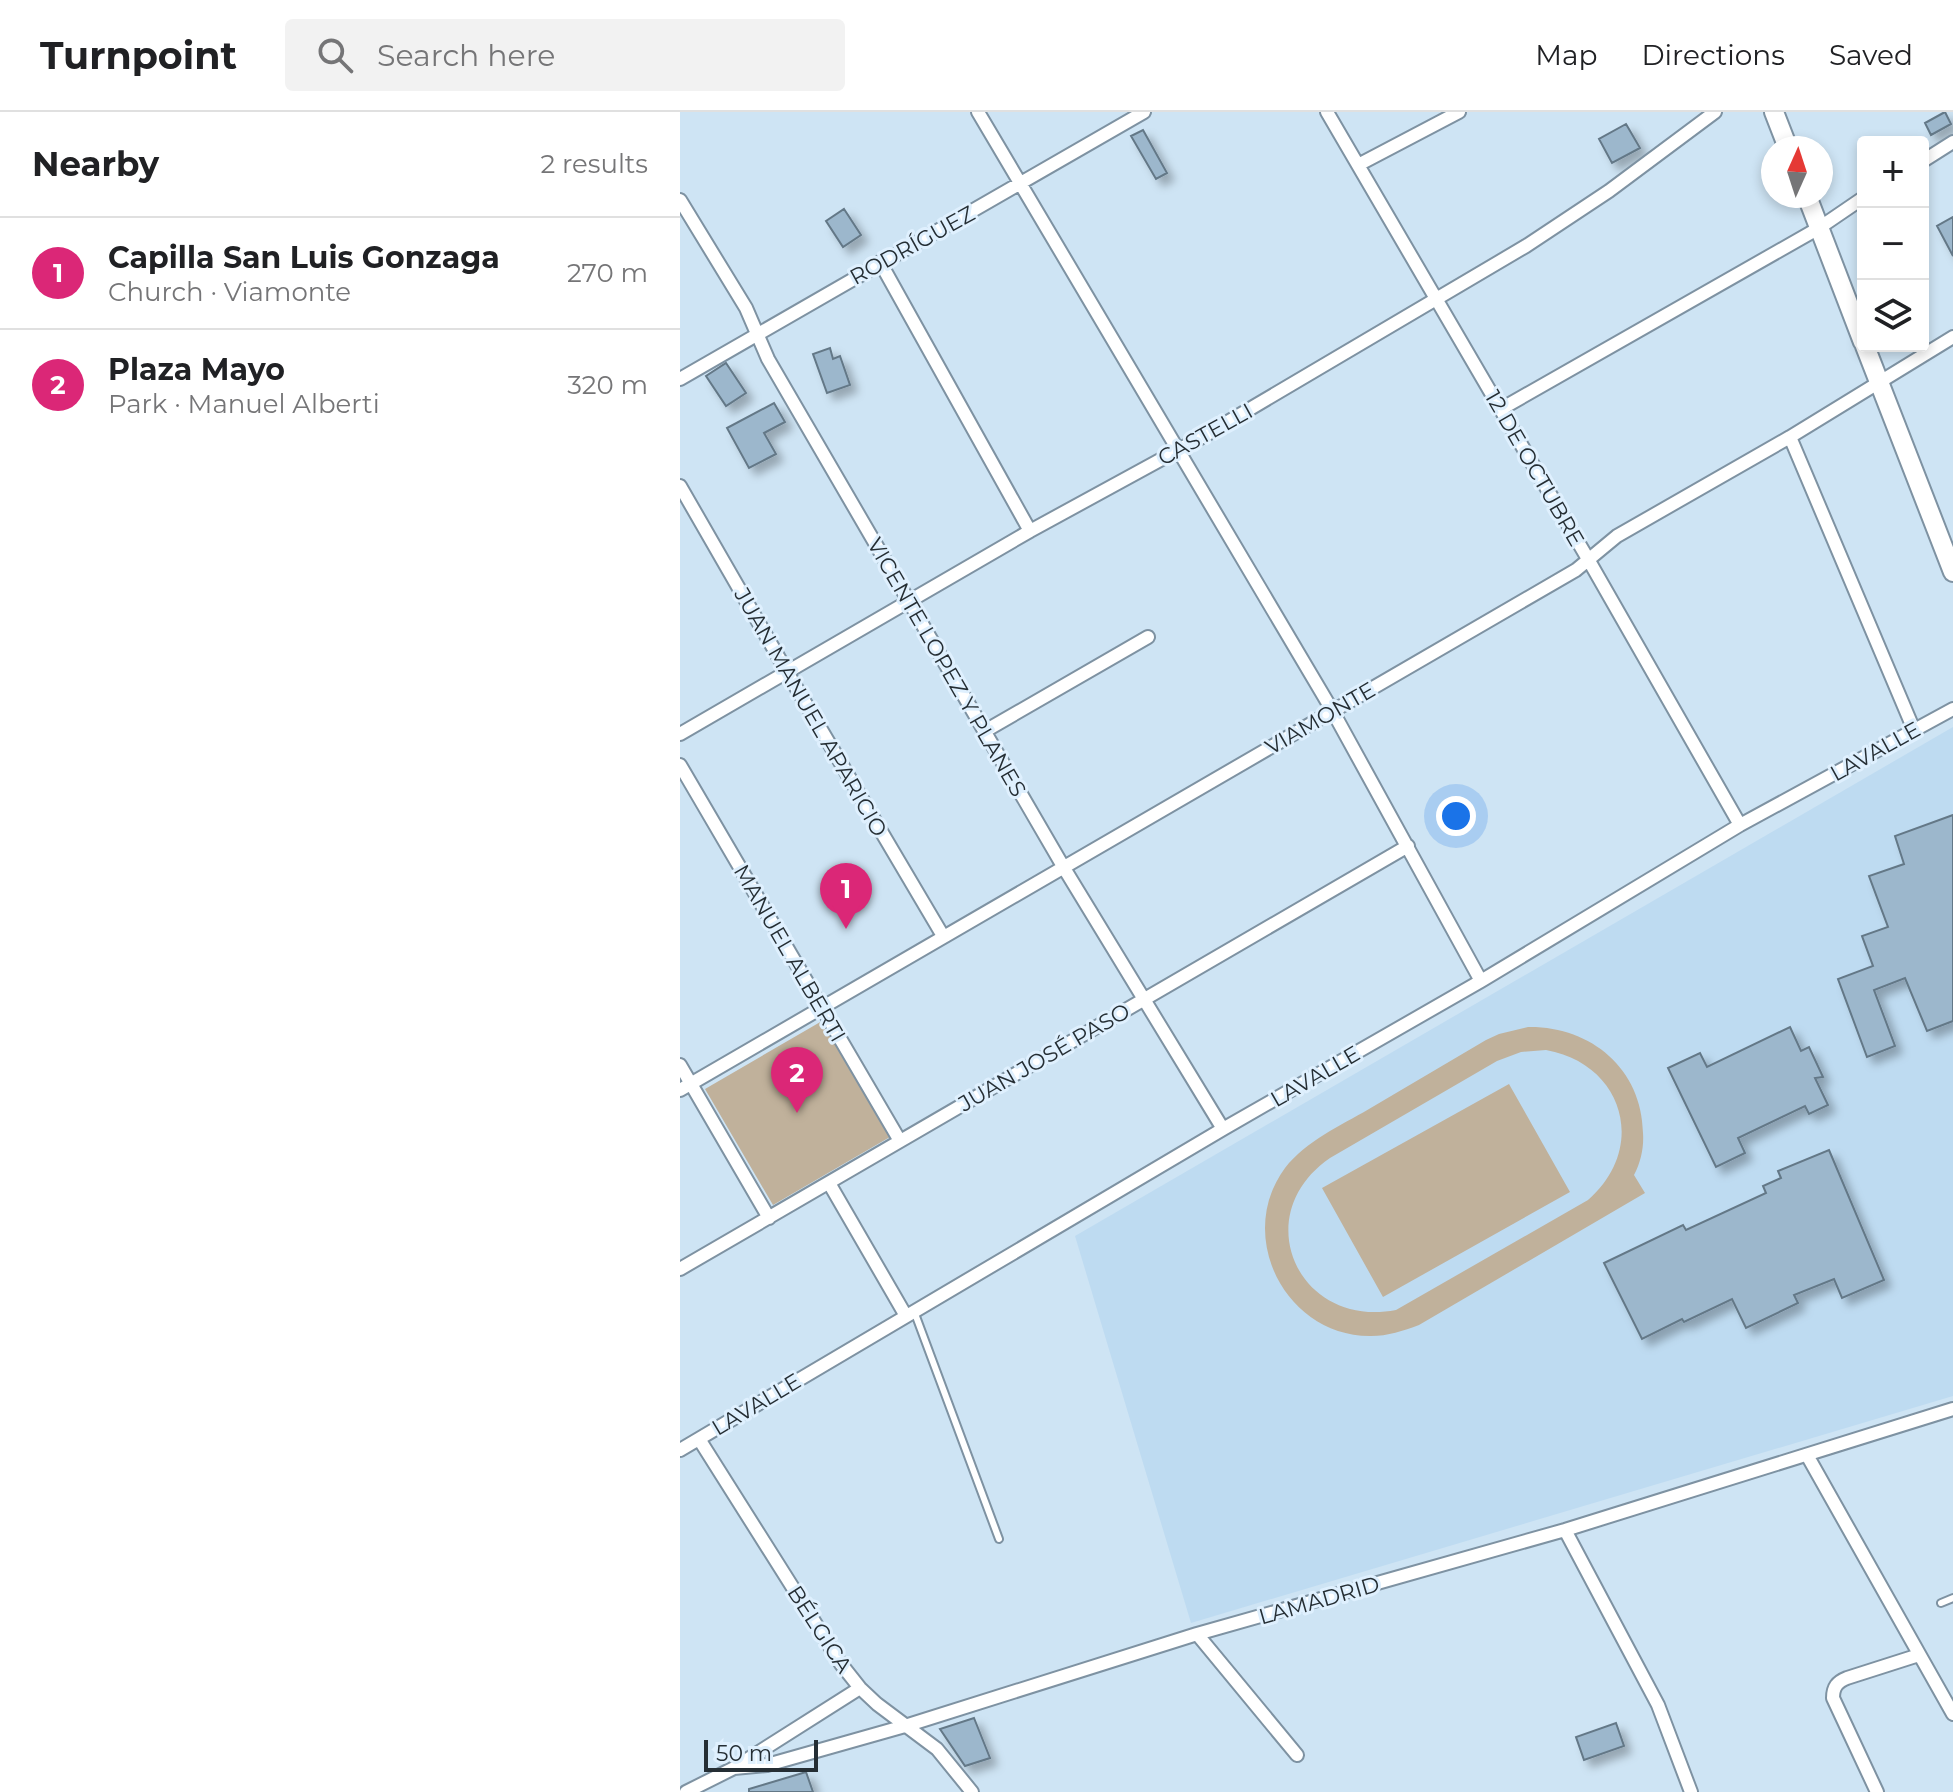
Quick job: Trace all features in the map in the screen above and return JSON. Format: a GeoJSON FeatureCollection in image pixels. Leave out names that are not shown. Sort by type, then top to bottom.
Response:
{"type":"FeatureCollection","features":[{"type":"Feature","properties":{"kind":"main road"},"geometry":{"type":"LineString","coordinates":[[1774,112],[1783,136]]}},
{"type":"Feature","properties":{"kind":"main road"},"geometry":{"type":"LineString","coordinates":[[1812,208],[1857,326]]}},
{"type":"Feature","properties":{"kind":"main road"},"geometry":{"type":"LineString","coordinates":[[1867,352],[1953,572]]}},
{"type":"Feature","properties":{"kind":"street"},"geometry":{"type":"LineString","coordinates":[[978,112],[1332,710],[1481,981]]}},
{"type":"Feature","properties":{"kind":"street","name":"RODRÍGUEZ"},"geometry":{"type":"LineString","coordinates":[[680,379],[1144,112]]}},
{"type":"Feature","properties":{"kind":"street","name":"12 DE OCTUBRE"},"geometry":{"type":"LineString","coordinates":[[1327,112],[1740,825]]}},
{"type":"Feature","properties":{"kind":"street"},"geometry":{"type":"LineString","coordinates":[[1358,165],[1459,112]]}},
{"type":"Feature","properties":{"kind":"street","name":"CASTELLI"},"geometry":{"type":"LineString","coordinates":[[680,734],[1030,531],[1176,451],[1526,246],[1609,191],[1715,112]]}},
{"type":"Feature","properties":{"kind":"street"},"geometry":{"type":"LineString","coordinates":[[1929,157],[1953,142]]}},
{"type":"Feature","properties":{"kind":"street","name":"VICENTE LOPEZ Y PLANES"},"geometry":{"type":"LineString","coordinates":[[680,200],[746,308],[768,359],[1064,868],[1223,1129]]}},
{"type":"Feature","properties":{"kind":"street"},"geometry":{"type":"LineString","coordinates":[[1501,409],[1819,228],[1857,202]]}},
{"type":"Feature","properties":{"kind":"street"},"geometry":{"type":"LineString","coordinates":[[880,262],[1030,531]]}},
{"type":"Feature","properties":{"kind":"street","name":"VIAMONTE"},"geometry":{"type":"LineString","coordinates":[[686,1087],[1576,570],[1617,536],[1790,437],[1953,337]]}},
{"type":"Feature","properties":{"kind":"street"},"geometry":{"type":"LineString","coordinates":[[1790,437],[1914,730]]}},
{"type":"Feature","properties":{"kind":"street","name":"JUAN MANUEL APARICIO"},"geometry":{"type":"LineString","coordinates":[[680,486],[943,936]]}},
{"type":"Feature","properties":{"kind":"street"},"geometry":{"type":"LineString","coordinates":[[985,731],[1148,637]]}},
{"type":"Feature","properties":{"kind":"street","name":"LAVALLE"},"geometry":{"type":"LineString","coordinates":[[680,1450],[1223,1129],[1481,981],[1740,825],[1953,709]]}},
{"type":"Feature","properties":{"kind":"street","name":"MANUEL ALBERTI"},"geometry":{"type":"LineString","coordinates":[[680,765],[900,1141]]}},
{"type":"Feature","properties":{"kind":"street","name":"JUAN JOSÉ PASO"},"geometry":{"type":"LineString","coordinates":[[680,1269],[1408,846]]}},
{"type":"Feature","properties":{"kind":"street"},"geometry":{"type":"LineString","coordinates":[[680,1065],[686,1087],[769,1218]]}},
{"type":"Feature","properties":{"kind":"street"},"geometry":{"type":"LineString","coordinates":[[829,1183],[910,1313]]}},
{"type":"Feature","properties":{"kind":"street","name":"LAMADRID"},"geometry":{"type":"LineString","coordinates":[[686,1792],[734,1768],[767,1765],[905,1726],[1197,1634],[1565,1530],[1953,1409]]}},
{"type":"Feature","properties":{"kind":"street","name":"BÉLGICA"},"geometry":{"type":"LineString","coordinates":[[699,1439],[841,1664],[860,1688],[937,1749],[972,1792]]}},
{"type":"Feature","properties":{"kind":"street"},"geometry":{"type":"LineString","coordinates":[[1807,1455],[1953,1714]]}},
{"type":"Feature","properties":{"kind":"street"},"geometry":{"type":"LineString","coordinates":[[1565,1530],[1658,1705],[1691,1792]]}},
{"type":"Feature","properties":{"kind":"street"},"geometry":{"type":"LineString","coordinates":[[1197,1634],[1297,1755]]}},
{"type":"Feature","properties":{"kind":"street"},"geometry":{"type":"LineString","coordinates":[[1877,1792],[1833,1698],[1833,1689],[1847,1678],[1919,1655]]}},
{"type":"Feature","properties":{"kind":"street"},"geometry":{"type":"LineString","coordinates":[[734,1768],[860,1688]]}},
{"type":"Feature","properties":{"kind":"lane"},"geometry":{"type":"LineString","coordinates":[[910,1313],[999,1539]]}},
{"type":"Feature","properties":{"kind":"lane"},"geometry":{"type":"LineString","coordinates":[[1941,1603],[1953,1598]]}},
{"type":"Feature","properties":{"kind":"shaded area"},"geometry":{"type":"Polygon","coordinates":[[[1953,727],[1953,1396],[1191,1623],[1075,1236],[1953,727]]]}},
{"type":"Feature","properties":{"kind":"shaded area"},"geometry":{"type":"Polygon","coordinates":[[[822,1021],[890,1137],[773,1205],[705,1089],[822,1021]]]}},
{"type":"Feature","properties":{"kind":"shaded area"},"geometry":{"type":"Polygon","coordinates":[[[1528,1027],[1572,1034],[1608,1055],[1623,1071],[1640,1110],[1643,1144],[1634,1175],[1645,1193],[1419,1325],[1395,1333],[1371,1336],[1341,1332],[1315,1320],[1293,1301],[1277,1278],[1268,1252],[1265,1224],[1271,1195],[1285,1168],[1293,1158],[1324,1135],[1499,1034],[1528,1027]],[[1546,1050],[1521,1052],[1497,1061],[1330,1158],[1305,1182],[1292,1208],[1289,1236],[1295,1262],[1310,1285],[1333,1302],[1362,1311],[1396,1310],[1588,1200],[1607,1179],[1618,1157],[1622,1133],[1619,1111],[1609,1090],[1594,1072],[1573,1058],[1546,1050]]]}},
{"type":"Feature","properties":{"kind":"shaded area"},"geometry":{"type":"Polygon","coordinates":[[[1509,1084],[1570,1192],[1383,1297],[1322,1188],[1509,1084]]]}},
{"type":"Feature","properties":{"kind":"building"},"geometry":{"type":"Polygon","coordinates":[[[1945,112],[1951,124],[1931,135],[1925,123],[1945,112]]]}},
{"type":"Feature","properties":{"kind":"building"},"geometry":{"type":"Polygon","coordinates":[[[1626,124],[1640,148],[1612,163],[1599,139],[1626,124]]]}},
{"type":"Feature","properties":{"kind":"building"},"geometry":{"type":"Polygon","coordinates":[[[1143,130],[1167,173],[1156,179],[1131,136],[1143,130]]]}},
{"type":"Feature","properties":{"kind":"building"},"geometry":{"type":"Polygon","coordinates":[[[844,209],[861,235],[843,247],[826,221],[844,209]]]}},
{"type":"Feature","properties":{"kind":"building"},"geometry":{"type":"Polygon","coordinates":[[[1953,217],[1953,256],[1937,226],[1953,217]]]}},
{"type":"Feature","properties":{"kind":"building"},"geometry":{"type":"Polygon","coordinates":[[[830,348],[833,359],[840,356],[850,385],[827,393],[813,354],[830,348]]]}},
{"type":"Feature","properties":{"kind":"building"},"geometry":{"type":"Polygon","coordinates":[[[726,363],[746,393],[726,406],[706,376],[726,363]]]}},
{"type":"Feature","properties":{"kind":"building"},"geometry":{"type":"Polygon","coordinates":[[[774,403],[785,422],[764,433],[776,454],[749,468],[727,428],[774,403]]]}},
{"type":"Feature","properties":{"kind":"building"},"geometry":{"type":"Polygon","coordinates":[[[1953,815],[1953,1021],[1927,1031],[1905,978],[1874,990],[1895,1046],[1867,1057],[1838,979],[1873,966],[1862,936],[1888,927],[1869,876],[1904,864],[1895,836],[1953,815]]]}},
{"type":"Feature","properties":{"kind":"building"},"geometry":{"type":"Polygon","coordinates":[[[1790,1027],[1801,1051],[1809,1047],[1823,1077],[1815,1078],[1828,1105],[1809,1114],[1805,1106],[1738,1138],[1745,1153],[1716,1167],[1668,1068],[1700,1053],[1707,1067],[1790,1027]]]}},
{"type":"Feature","properties":{"kind":"building"},"geometry":{"type":"Polygon","coordinates":[[[1829,1150],[1884,1280],[1842,1298],[1834,1279],[1794,1295],[1798,1303],[1746,1328],[1732,1299],[1642,1339],[1604,1263],[1683,1225],[1686,1230],[1766,1193],[1763,1186],[1781,1178],[1778,1171],[1829,1150]]]}},
{"type":"Feature","properties":{"kind":"building"},"geometry":{"type":"Polygon","coordinates":[[[974,1718],[990,1758],[965,1766],[940,1729],[974,1718]]]}},
{"type":"Feature","properties":{"kind":"building"},"geometry":{"type":"Polygon","coordinates":[[[1616,1723],[1624,1746],[1584,1760],[1576,1737],[1616,1723]]]}},
{"type":"Feature","properties":{"kind":"building"},"geometry":{"type":"Polygon","coordinates":[[[806,1772],[813,1792],[749,1792],[749,1789],[806,1772]]]}},
{"type":"Feature","properties":{"kind":"place","name":"Capilla San Luis Gonzaga"},"geometry":{"type":"Point","coordinates":[846,929]}},
{"type":"Feature","properties":{"kind":"place","name":"Plaza Mayo"},"geometry":{"type":"Point","coordinates":[797,1113]}}]}
